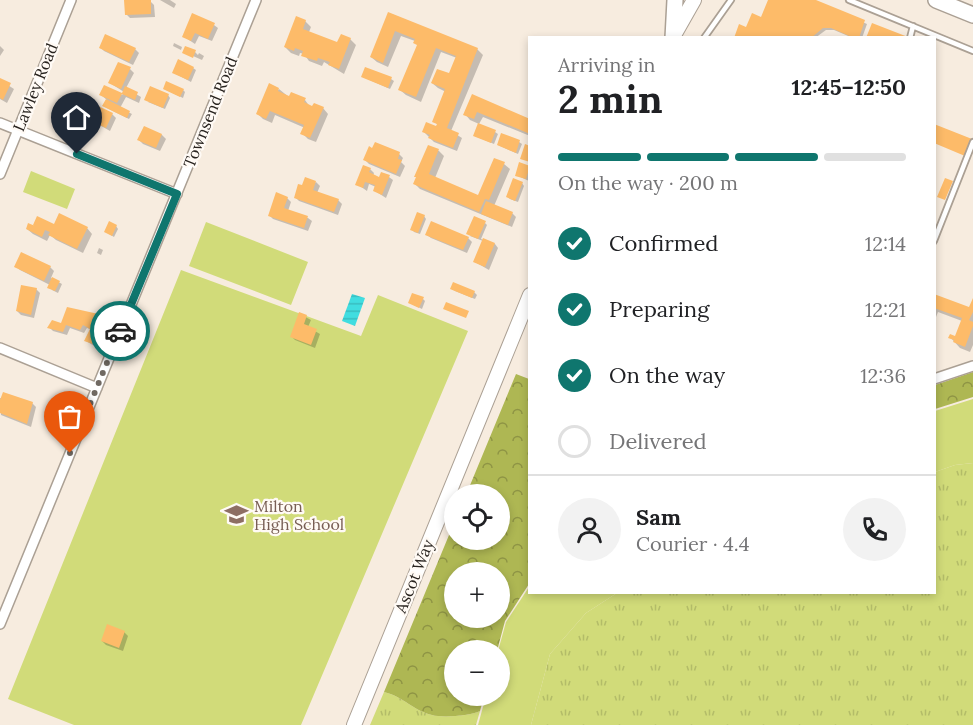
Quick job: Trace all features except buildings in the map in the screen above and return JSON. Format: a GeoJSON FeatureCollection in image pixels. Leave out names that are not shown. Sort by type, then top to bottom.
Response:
{"type":"FeatureCollection","features":[{"type":"Feature","properties":{"kind":"highway"},"geometry":{"type":"LineString","coordinates":[[673,36],[675,0]]}},
{"type":"Feature","properties":{"kind":"highway"},"geometry":{"type":"LineString","coordinates":[[936,0],[973,15]]}},
{"type":"Feature","properties":{"kind":"main road"},"geometry":{"type":"LineString","coordinates":[[674,36],[694,0]]}},
{"type":"Feature","properties":{"kind":"main road","name":"Ascot Way"},"geometry":{"type":"LineString","coordinates":[[354,725],[528,299]]}},
{"type":"Feature","properties":{"kind":"street","name":"Lawley Road"},"geometry":{"type":"LineString","coordinates":[[0,174],[71,0]]}},
{"type":"Feature","properties":{"kind":"street","name":"Townsend Road"},"geometry":{"type":"LineString","coordinates":[[0,624],[256,0]]}},
{"type":"Feature","properties":{"kind":"street"},"geometry":{"type":"LineString","coordinates":[[0,123],[177,194]]}},
{"type":"Feature","properties":{"kind":"street"},"geometry":{"type":"LineString","coordinates":[[0,348],[97,388]]}},
{"type":"Feature","properties":{"kind":"street"},"geometry":{"type":"LineString","coordinates":[[936,378],[973,366]]}},
{"type":"Feature","properties":{"kind":"lane"},"geometry":{"type":"LineString","coordinates":[[705,36],[731,0]]}},
{"type":"Feature","properties":{"kind":"lane"},"geometry":{"type":"LineString","coordinates":[[849,0],[973,51]]}},
{"type":"Feature","properties":{"kind":"lane"},"geometry":{"type":"LineString","coordinates":[[910,36],[913,26]]}},
{"type":"Feature","properties":{"kind":"lane"},"geometry":{"type":"LineString","coordinates":[[936,236],[973,142]]}},
{"type":"Feature","properties":{"kind":"green space"},"geometry":{"type":"Polygon","coordinates":[[[31,171],[75,189],[67,209],[23,192],[31,171]]]}},
{"type":"Feature","properties":{"kind":"green space"},"geometry":{"type":"Polygon","coordinates":[[[206,222],[308,262],[291,305],[189,266],[206,222]]]}},
{"type":"Feature","properties":{"kind":"green space"},"geometry":{"type":"Polygon","coordinates":[[[181,270],[361,336],[378,295],[468,331],[301,725],[74,725],[8,699],[181,270]]]}},
{"type":"Feature","properties":{"kind":"green space"},"geometry":{"type":"Polygon","coordinates":[[[973,372],[973,397],[936,409],[936,385],[973,372]]]}},
{"type":"Feature","properties":{"kind":"green space"},"geometry":{"type":"Polygon","coordinates":[[[516,374],[528,379],[528,586],[510,613],[510,562],[444,562],[444,628],[503,628],[500,640],[444,640],[444,706],[481,706],[480,711],[463,715],[437,716],[420,711],[384,692],[444,547],[444,550],[510,550],[510,484],[471,484],[516,374]]]}},
{"type":"Feature","properties":{"kind":"green space"},"geometry":{"type":"Polygon","coordinates":[[[973,399],[973,463],[955,465],[936,472],[936,411],[973,399]]]}},
{"type":"Feature","properties":{"kind":"green space"},"geometry":{"type":"Polygon","coordinates":[[[973,463],[973,725],[531,725],[550,654],[586,613],[615,594],[936,594],[936,472],[955,465],[973,463]]]}},
{"type":"Feature","properties":{"kind":"green space"},"geometry":{"type":"Polygon","coordinates":[[[528,589],[528,594],[615,594],[586,613],[550,654],[531,725],[478,725],[483,706],[510,706],[510,640],[501,640],[504,628],[510,628],[510,616],[528,589]]]}},
{"type":"Feature","properties":{"kind":"green space"},"geometry":{"type":"Polygon","coordinates":[[[384,692],[432,715],[456,716],[480,711],[476,725],[370,725],[384,692]]]}},
{"type":"Feature","properties":{"kind":"water"},"geometry":{"type":"Polygon","coordinates":[[[352,294],[365,298],[355,326],[342,321],[352,294]]]}},
{"type":"Feature","properties":{"kind":"way so far"},"geometry":{"type":"LineString","coordinates":[[70,453],[120,331]]}},
{"type":"Feature","properties":{"kind":"place","name":"Milton High School"},"geometry":{"type":"Point","coordinates":[236,515]}},
{"type":"Feature","properties":{"kind":"route"},"geometry":{"type":"LineString","coordinates":[[77,154],[177,194],[120,331]]}}]}
